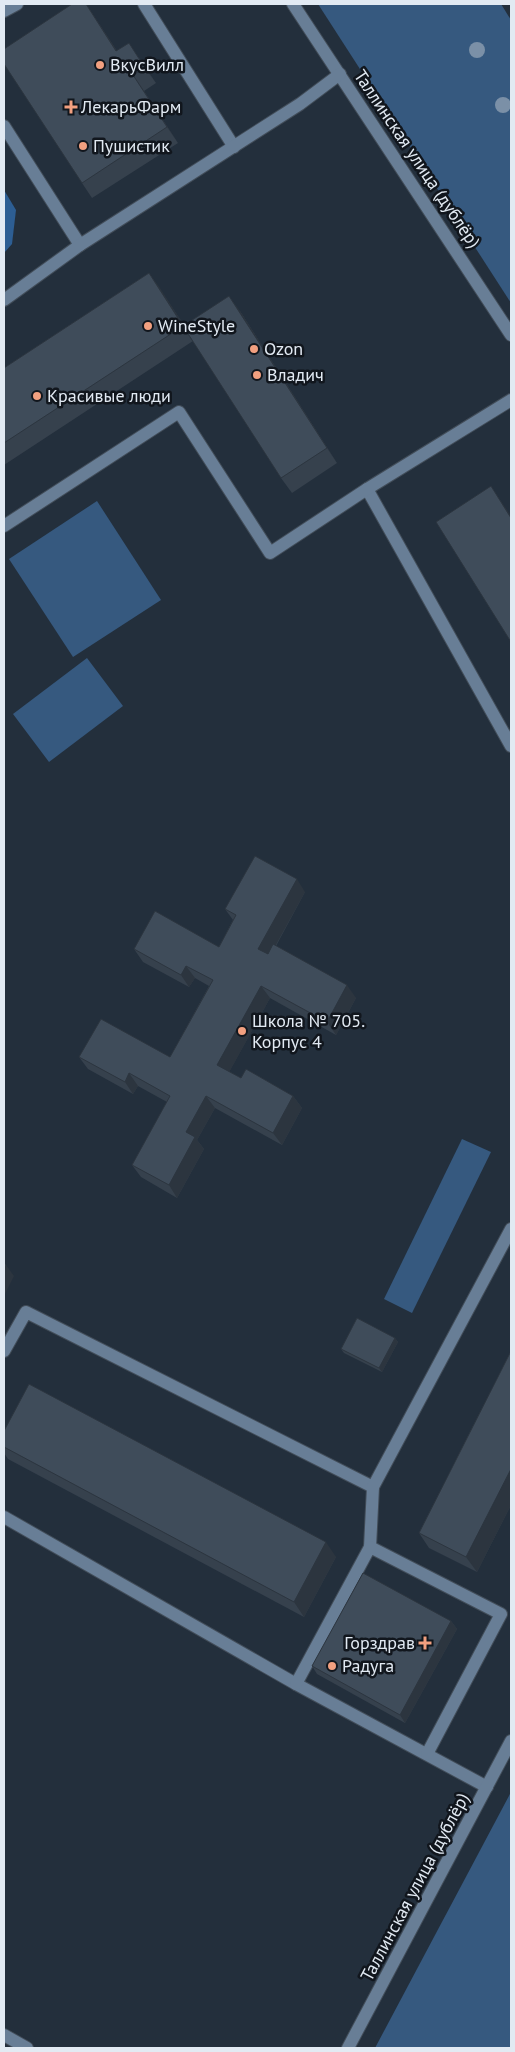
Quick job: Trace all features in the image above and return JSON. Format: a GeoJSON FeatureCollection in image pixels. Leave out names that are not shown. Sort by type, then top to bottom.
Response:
{"type":"FeatureCollection","features":[{"type":"Feature","properties":{"kind":"street"},"geometry":{"type":"LineString","coordinates":[[4,11],[17,4]]}},
{"type":"Feature","properties":{"kind":"street"},"geometry":{"type":"LineString","coordinates":[[144,4],[234,147]]}},
{"type":"Feature","properties":{"kind":"street","name":"Таллинская улица (дублёр)"},"geometry":{"type":"LineString","coordinates":[[293,4],[511,335]]}},
{"type":"Feature","properties":{"kind":"street"},"geometry":{"type":"LineString","coordinates":[[4,300],[80,245],[300,104],[340,74]]}},
{"type":"Feature","properties":{"kind":"street"},"geometry":{"type":"LineString","coordinates":[[4,126],[80,245]]}},
{"type":"Feature","properties":{"kind":"street"},"geometry":{"type":"LineString","coordinates":[[4,526],[179,412],[270,553],[511,400]]}},
{"type":"Feature","properties":{"kind":"street"},"geometry":{"type":"LineString","coordinates":[[367,490],[511,746]]}},
{"type":"Feature","properties":{"kind":"street"},"geometry":{"type":"LineString","coordinates":[[296,1684],[370,1547],[374,1487],[511,1229]]}},
{"type":"Feature","properties":{"kind":"street"},"geometry":{"type":"LineString","coordinates":[[4,1351],[26,1312],[374,1487]]}},
{"type":"Feature","properties":{"kind":"street"},"geometry":{"type":"LineString","coordinates":[[4,1517],[296,1684],[488,1788]]}},
{"type":"Feature","properties":{"kind":"street"},"geometry":{"type":"LineString","coordinates":[[370,1547],[501,1614],[427,1754]]}},
{"type":"Feature","properties":{"kind":"street","name":"Таллинская улица (дублёр)"},"geometry":{"type":"LineString","coordinates":[[348,2048],[488,1788],[511,1741]]}},
{"type":"Feature","properties":{"kind":"street"},"geometry":{"type":"LineString","coordinates":[[4,2035],[27,2048]]}},
{"type":"Feature","properties":{"kind":"shaded area"},"geometry":{"type":"Polygon","coordinates":[[[318,4],[501,4],[511,20],[511,303],[318,4]]]}},
{"type":"Feature","properties":{"kind":"shaded area"},"geometry":{"type":"Polygon","coordinates":[[[4,190],[16,210],[12,244],[4,253],[4,190]]]}},
{"type":"Feature","properties":{"kind":"shaded area"},"geometry":{"type":"Polygon","coordinates":[[[97,501],[161,600],[73,657],[9,559],[97,501]]]}},
{"type":"Feature","properties":{"kind":"shaded area"},"geometry":{"type":"Polygon","coordinates":[[[87,658],[123,706],[49,762],[13,714],[87,658]]]}},
{"type":"Feature","properties":{"kind":"shaded area"},"geometry":{"type":"Polygon","coordinates":[[[462,1139],[491,1152],[412,1313],[384,1299],[462,1139]]]}},
{"type":"Feature","properties":{"kind":"shaded area"},"geometry":{"type":"Polygon","coordinates":[[[511,1792],[511,2048],[375,2048],[511,1792]]]}},
{"type":"Feature","properties":{"kind":"building"},"geometry":{"type":"Polygon","coordinates":[[[72,4],[86,4],[116,51],[129,43],[145,68],[133,75],[167,127],[82,183],[4,64],[4,49],[72,4]]]}},
{"type":"Feature","properties":{"kind":"building"},"geometry":{"type":"Polygon","coordinates":[[[149,273],[183,326],[4,443],[4,368],[149,273]]]}},
{"type":"Feature","properties":{"kind":"building"},"geometry":{"type":"Polygon","coordinates":[[[229,296],[327,448],[281,478],[183,326],[229,296]]]}},
{"type":"Feature","properties":{"kind":"building"},"geometry":{"type":"Polygon","coordinates":[[[491,486],[511,518],[511,642],[436,522],[491,486]]]}},
{"type":"Feature","properties":{"kind":"building"},"geometry":{"type":"Polygon","coordinates":[[[255,856],[297,879],[258,949],[268,954],[273,944],[347,985],[327,1022],[261,986],[217,1065],[241,1078],[246,1069],[293,1096],[273,1133],[206,1096],[186,1132],[195,1137],[169,1185],[132,1165],[170,1096],[129,1073],[125,1082],[79,1057],[101,1019],[170,1057],[213,980],[186,966],[181,975],[134,949],[155,911],[219,947],[236,915],[225,909],[255,856]]]}},
{"type":"Feature","properties":{"kind":"building"},"geometry":{"type":"Polygon","coordinates":[[[357,1318],[395,1338],[379,1368],[341,1349],[357,1318]]]}},
{"type":"Feature","properties":{"kind":"building"},"geometry":{"type":"Polygon","coordinates":[[[511,1351],[511,1469],[466,1557],[419,1533],[511,1351]]]}},
{"type":"Feature","properties":{"kind":"building"},"geometry":{"type":"Polygon","coordinates":[[[29,1384],[326,1542],[294,1602],[4,1447],[4,1431],[29,1384]]]}},
{"type":"Feature","properties":{"kind":"building"},"geometry":{"type":"Polygon","coordinates":[[[363,1573],[451,1621],[400,1715],[312,1666],[363,1573]]]}},
{"type":"Feature","properties":{"kind":"place","name":"ВкусВилл"},"geometry":{"type":"Point","coordinates":[100,65]}},
{"type":"Feature","properties":{"kind":"place","name":"ЛекарьФарм"},"geometry":{"type":"Point","coordinates":[71,107]}},
{"type":"Feature","properties":{"kind":"place","name":"Пушистик"},"geometry":{"type":"Point","coordinates":[83,146]}},
{"type":"Feature","properties":{"kind":"place","name":"WineStyle"},"geometry":{"type":"Point","coordinates":[148,326]}},
{"type":"Feature","properties":{"kind":"place","name":"Ozon"},"geometry":{"type":"Point","coordinates":[254,349]}},
{"type":"Feature","properties":{"kind":"place","name":"Владич"},"geometry":{"type":"Point","coordinates":[257,375]}},
{"type":"Feature","properties":{"kind":"place","name":"Красивые люди"},"geometry":{"type":"Point","coordinates":[37,396]}},
{"type":"Feature","properties":{"kind":"place","name":"Школа № 705. Корпус 4"},"geometry":{"type":"Point","coordinates":[242,1031]}},
{"type":"Feature","properties":{"kind":"place","name":"Горздрав"},"geometry":{"type":"Point","coordinates":[425,1643]}},
{"type":"Feature","properties":{"kind":"place","name":"Радуга"},"geometry":{"type":"Point","coordinates":[332,1666]}}]}
